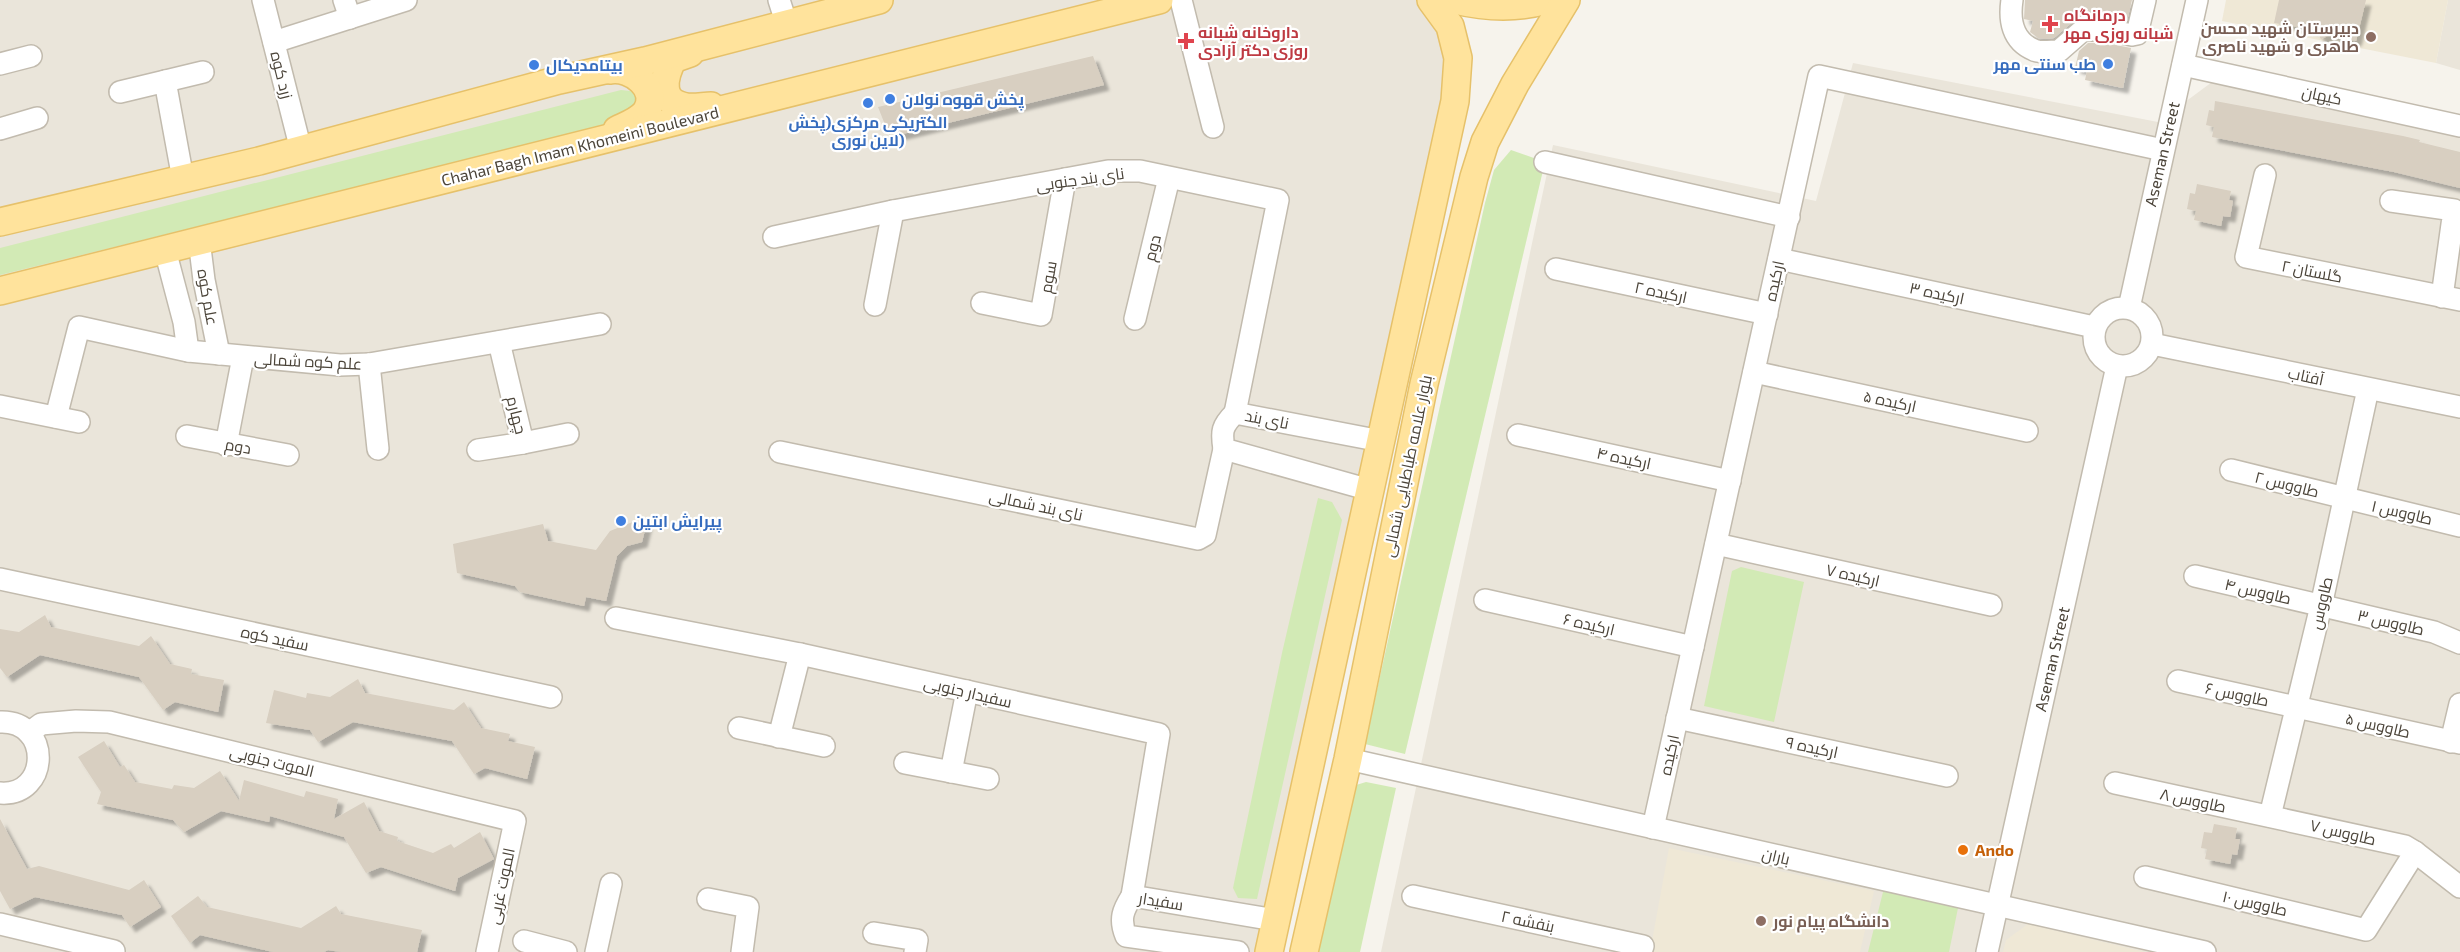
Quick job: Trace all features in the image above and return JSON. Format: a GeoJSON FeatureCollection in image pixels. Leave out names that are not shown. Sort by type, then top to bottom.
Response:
{"type":"FeatureCollection","features":[{"type":"Feature","properties":{"kind":"main road"},"geometry":{"type":"LineString","coordinates":[[746,105],[687,107],[673,102],[664,84],[666,72],[673,58],[731,39],[783,13],[879,0]]}},
{"type":"Feature","properties":{"kind":"main road","name":"Chahar Bagh Imam Khomeini Boulevard"},"geometry":{"type":"LineString","coordinates":[[0,291],[1159,0]]}},
{"type":"Feature","properties":{"kind":"main road","name":"بلوار علامه طباطبایی شمالی"},"geometry":{"type":"LineString","coordinates":[[1269,952],[1455,101],[1458,58],[1450,26],[1431,0]]}},
{"type":"Feature","properties":{"kind":"main road"},"geometry":{"type":"LineString","coordinates":[[1455,0],[1484,6],[1509,6],[1546,0]]}},
{"type":"Feature","properties":{"kind":"main road","name":"بلوار علامه طباطبایی شمالی"},"geometry":{"type":"LineString","coordinates":[[1304,952],[1348,759],[1424,384],[1474,177],[1485,142],[1510,94],[1566,0]]}},
{"type":"Feature","properties":{"kind":"main road"},"geometry":{"type":"LineString","coordinates":[[0,219],[183,179],[301,150],[559,80],[731,39]]}},
{"type":"Feature","properties":{"kind":"main road"},"geometry":{"type":"LineString","coordinates":[[559,80],[618,69],[644,82],[649,102],[645,112],[634,122],[591,142]]}},
{"type":"Feature","properties":{"kind":"street","name":"زرد کوه"},"geometry":{"type":"LineString","coordinates":[[263,0],[301,150]]}},
{"type":"Feature","properties":{"kind":"street"},"geometry":{"type":"LineString","coordinates":[[274,42],[347,9],[406,0]]}},
{"type":"Feature","properties":{"kind":"street"},"geometry":{"type":"LineString","coordinates":[[1181,0],[1214,127]]}},
{"type":"Feature","properties":{"kind":"street"},"geometry":{"type":"LineString","coordinates":[[2012,0],[2010,18],[2017,38],[2034,51],[2059,51],[2083,30],[2137,34],[2145,0]]}},
{"type":"Feature","properties":{"kind":"street","name":"Aseman Street"},"geometry":{"type":"LineString","coordinates":[[2129,308],[2197,0]]}},
{"type":"Feature","properties":{"kind":"street"},"geometry":{"type":"LineString","coordinates":[[0,64],[31,56]]}},
{"type":"Feature","properties":{"kind":"street","name":"کیهان"},"geometry":{"type":"LineString","coordinates":[[2183,64],[2460,126]]}},
{"type":"Feature","properties":{"kind":"street"},"geometry":{"type":"LineString","coordinates":[[120,92],[203,72]]}},
{"type":"Feature","properties":{"kind":"street","name":"ارکیده"},"geometry":{"type":"LineString","coordinates":[[1653,828],[1820,76],[2163,150]]}},
{"type":"Feature","properties":{"kind":"street"},"geometry":{"type":"LineString","coordinates":[[165,81],[183,179]]}},
{"type":"Feature","properties":{"kind":"street"},"geometry":{"type":"LineString","coordinates":[[0,129],[37,118]]}},
{"type":"Feature","properties":{"kind":"street"},"geometry":{"type":"LineString","coordinates":[[1545,162],[1789,217]]}},
{"type":"Feature","properties":{"kind":"street","name":"نای بند جنوبی"},"geometry":{"type":"LineString","coordinates":[[774,237],[893,211],[1108,171],[1140,171],[1278,200],[1235,413]]}},
{"type":"Feature","properties":{"kind":"street","name":"گلستان ۲"},"geometry":{"type":"LineString","coordinates":[[2265,175],[2246,257],[2451,298]]}},
{"type":"Feature","properties":{"kind":"street","name":"دوم"},"geometry":{"type":"LineString","coordinates":[[1135,319],[1169,178]]}},
{"type":"Feature","properties":{"kind":"street","name":"سوم"},"geometry":{"type":"LineString","coordinates":[[982,303],[1041,315],[1065,179]]}},
{"type":"Feature","properties":{"kind":"street"},"geometry":{"type":"LineString","coordinates":[[2391,201],[2454,210],[2451,298]]}},
{"type":"Feature","properties":{"kind":"street"},"geometry":{"type":"LineString","coordinates":[[875,305],[893,211]]}},
{"type":"Feature","properties":{"kind":"street","name":"علم کوه"},"geometry":{"type":"LineString","coordinates":[[200,240],[204,280],[219,354]]}},
{"type":"Feature","properties":{"kind":"street","name":"علم کوه"},"geometry":{"type":"LineString","coordinates":[[165,250],[184,322],[188,351]]}},
{"type":"Feature","properties":{"kind":"street","name":"ارکیده ۳"},"geometry":{"type":"LineString","coordinates":[[1779,259],[2094,327]]}},
{"type":"Feature","properties":{"kind":"street","name":"ارکیده ۲"},"geometry":{"type":"LineString","coordinates":[[1556,269],[1767,314]]}},
{"type":"Feature","properties":{"kind":"street"},"geometry":{"type":"LineString","coordinates":[[2129,308],[2143,315],[2151,330],[2152,344],[2143,359],[2129,366],[2117,366],[2108,363],[2099,355],[2093,342],[2094,327],[2102,316],[2114,309],[2129,308]]}},
{"type":"Feature","properties":{"kind":"street","name":"علم کوه شمالی"},"geometry":{"type":"LineString","coordinates":[[56,417],[79,327],[188,351],[340,365],[369,364],[600,324]]}},
{"type":"Feature","properties":{"kind":"street","name":"چهارم"},"geometry":{"type":"LineString","coordinates":[[478,450],[523,443],[499,342]]}},
{"type":"Feature","properties":{"kind":"street","name":"آفتاب"},"geometry":{"type":"LineString","coordinates":[[2152,344],[2460,407]]}},
{"type":"Feature","properties":{"kind":"street"},"geometry":{"type":"LineString","coordinates":[[226,445],[243,357]]}},
{"type":"Feature","properties":{"kind":"street"},"geometry":{"type":"LineString","coordinates":[[369,364],[378,449]]}},
{"type":"Feature","properties":{"kind":"street","name":"Aseman Street"},"geometry":{"type":"LineString","coordinates":[[1987,952],[2117,366]]}},
{"type":"Feature","properties":{"kind":"street","name":"ارکیده ۵"},"geometry":{"type":"LineString","coordinates":[[1754,372],[2027,431]]}},
{"type":"Feature","properties":{"kind":"street","name":"طاووس"},"geometry":{"type":"LineString","coordinates":[[2270,816],[2321,606],[2368,389]]}},
{"type":"Feature","properties":{"kind":"street"},"geometry":{"type":"LineString","coordinates":[[0,406],[79,422]]}},
{"type":"Feature","properties":{"kind":"street","name":"نای بند"},"geometry":{"type":"LineString","coordinates":[[1224,449],[1222,437],[1224,424],[1235,413],[1381,441]]}},
{"type":"Feature","properties":{"kind":"street"},"geometry":{"type":"LineString","coordinates":[[523,443],[568,434]]}},
{"type":"Feature","properties":{"kind":"street","name":"ارکیده ۴"},"geometry":{"type":"LineString","coordinates":[[1518,435],[1730,481]]}},
{"type":"Feature","properties":{"kind":"street","name":"دوم"},"geometry":{"type":"LineString","coordinates":[[187,436],[288,455]]}},
{"type":"Feature","properties":{"kind":"street"},"geometry":{"type":"LineString","coordinates":[[1224,449],[1370,490]]}},
{"type":"Feature","properties":{"kind":"street","name":"نای بند شمالی"},"geometry":{"type":"LineString","coordinates":[[780,452],[1198,539],[1204,535],[1224,449]]}},
{"type":"Feature","properties":{"kind":"street","name":"طاووس ۲"},"geometry":{"type":"LineString","coordinates":[[2231,470],[2344,498]]}},
{"type":"Feature","properties":{"kind":"street","name":"طاووس ۱"},"geometry":{"type":"LineString","coordinates":[[2344,498],[2460,526]]}},
{"type":"Feature","properties":{"kind":"street","name":"ارکیده ۷"},"geometry":{"type":"LineString","coordinates":[[1716,544],[1991,605]]}},
{"type":"Feature","properties":{"kind":"street","name":"طاووس ۴"},"geometry":{"type":"LineString","coordinates":[[2195,576],[2321,606]]}},
{"type":"Feature","properties":{"kind":"street","name":"سفید کوه"},"geometry":{"type":"LineString","coordinates":[[0,579],[551,697]]}},
{"type":"Feature","properties":{"kind":"street","name":"ارکیده ۶"},"geometry":{"type":"LineString","coordinates":[[1485,600],[1693,647]]}},
{"type":"Feature","properties":{"kind":"street","name":"طاووس ۳"},"geometry":{"type":"LineString","coordinates":[[2321,606],[2434,632],[2460,643]]}},
{"type":"Feature","properties":{"kind":"street","name":"سفیدار جنوبی"},"geometry":{"type":"LineString","coordinates":[[616,618],[800,654],[1159,734],[1132,896]]}},
{"type":"Feature","properties":{"kind":"street"},"geometry":{"type":"LineString","coordinates":[[780,737],[800,654]]}},
{"type":"Feature","properties":{"kind":"street","name":"طاووس ۶"},"geometry":{"type":"LineString","coordinates":[[2178,681],[2297,706]]}},
{"type":"Feature","properties":{"kind":"street"},"geometry":{"type":"LineString","coordinates":[[951,772],[966,691]]}},
{"type":"Feature","properties":{"kind":"street"},"geometry":{"type":"LineString","coordinates":[[2456,742],[2460,704]]}},
{"type":"Feature","properties":{"kind":"street","name":"طاووس ۵"},"geometry":{"type":"LineString","coordinates":[[2297,706],[2456,742]]}},
{"type":"Feature","properties":{"kind":"street","name":"ارکیده ۹"},"geometry":{"type":"LineString","coordinates":[[1677,718],[1947,776]]}},
{"type":"Feature","properties":{"kind":"street","name":"الموت جنوبی"},"geometry":{"type":"LineString","coordinates":[[29,733],[40,724],[76,721],[109,722],[515,821]]}},
{"type":"Feature","properties":{"kind":"street"},"geometry":{"type":"LineString","coordinates":[[0,722],[20,726],[29,733],[36,742],[39,754],[39,766],[34,777],[26,786],[15,791],[0,793]]}},
{"type":"Feature","properties":{"kind":"street"},"geometry":{"type":"LineString","coordinates":[[740,728],[824,746]]}},
{"type":"Feature","properties":{"kind":"street","name":"باران"},"geometry":{"type":"LineString","coordinates":[[1348,759],[2205,952]]}},
{"type":"Feature","properties":{"kind":"street"},"geometry":{"type":"LineString","coordinates":[[905,763],[988,779]]}},
{"type":"Feature","properties":{"kind":"street","name":"طاووس ۸"},"geometry":{"type":"LineString","coordinates":[[2115,783],[2270,816]]}},
{"type":"Feature","properties":{"kind":"street","name":"طاووس ۷"},"geometry":{"type":"LineString","coordinates":[[2270,816],[2404,846],[2460,887]]}},
{"type":"Feature","properties":{"kind":"street","name":"الموت غربی"},"geometry":{"type":"LineString","coordinates":[[487,952],[515,821]]}},
{"type":"Feature","properties":{"kind":"street","name":"طاووس ۱۰"},"geometry":{"type":"LineString","coordinates":[[2145,877],[2366,930],[2415,852]]}},
{"type":"Feature","properties":{"kind":"street"},"geometry":{"type":"LineString","coordinates":[[596,952],[611,884]]}},
{"type":"Feature","properties":{"kind":"street","name":"سفیدار"},"geometry":{"type":"LineString","coordinates":[[1238,952],[1123,944],[1121,925],[1123,909],[1132,896],[1275,920]]}},
{"type":"Feature","properties":{"kind":"street","name":"بنفشه ۲"},"geometry":{"type":"LineString","coordinates":[[1413,896],[1642,949]]}},
{"type":"Feature","properties":{"kind":"street"},"geometry":{"type":"LineString","coordinates":[[708,899],[748,907],[742,952]]}},
{"type":"Feature","properties":{"kind":"street"},"geometry":{"type":"LineString","coordinates":[[0,924],[114,951]]}},
{"type":"Feature","properties":{"kind":"street"},"geometry":{"type":"LineString","coordinates":[[874,933],[917,940],[915,952]]}},
{"type":"Feature","properties":{"kind":"street"},"geometry":{"type":"LineString","coordinates":[[524,941],[563,952]]}},
{"type":"Feature","properties":{"kind":"shaded area"},"geometry":{"type":"Polygon","coordinates":[[[0,0],[1424,0],[1461,82],[1268,952],[0,952],[0,0]]]}},
{"type":"Feature","properties":{"kind":"shaded area","name":"دبیرستان شهید محسن طاهری و شهید ناصری"},"geometry":{"type":"Polygon","coordinates":[[[2226,0],[2448,0],[2436,63],[2222,21],[2226,0]]]}},
{"type":"Feature","properties":{"kind":"shaded area"},"geometry":{"type":"Polygon","coordinates":[[[2448,0],[2460,0],[2460,70],[2436,63],[2448,0]]]}},
{"type":"Feature","properties":{"kind":"shaded area"},"geometry":{"type":"Polygon","coordinates":[[[1853,63],[2158,122],[2231,68],[2460,119],[2460,952],[1381,952],[1553,145],[1816,201],[1853,63]]]}},
{"type":"Feature","properties":{"kind":"shaded area","name":"دانشگاه پیام نور"},"geometry":{"type":"Polygon","coordinates":[[[1669,848],[1874,891],[1860,952],[1650,952],[1669,848]]]}},
{"type":"Feature","properties":{"kind":"shaded area"},"geometry":{"type":"Polygon","coordinates":[[[2028,924],[2145,952],[2003,952],[2006,940],[2028,924]]]}},
{"type":"Feature","properties":{"kind":"green space"},"geometry":{"type":"Polygon","coordinates":[[[621,90],[639,92],[641,100],[625,122],[0,275],[0,248],[621,90]]]}},
{"type":"Feature","properties":{"kind":"green space"},"geometry":{"type":"Polygon","coordinates":[[[1511,150],[1545,162],[1405,754],[1365,744],[1485,203],[1494,170],[1511,150]]]}},
{"type":"Feature","properties":{"kind":"green space"},"geometry":{"type":"Polygon","coordinates":[[[1318,498],[1332,502],[1342,520],[1257,899],[1238,898],[1233,888],[1282,653],[1318,498]]]}},
{"type":"Feature","properties":{"kind":"green space"},"geometry":{"type":"Polygon","coordinates":[[[1741,567],[1804,582],[1774,722],[1704,706],[1732,571],[1741,567]]]}},
{"type":"Feature","properties":{"kind":"green space"},"geometry":{"type":"Polygon","coordinates":[[[1366,782],[1396,788],[1360,952],[1311,952],[1353,786],[1366,782]]]}},
{"type":"Feature","properties":{"kind":"green space"},"geometry":{"type":"Polygon","coordinates":[[[1884,888],[1958,908],[1949,952],[1868,952],[1884,888]]]}},
{"type":"Feature","properties":{"kind":"building","name":"درمانگاه شبانه روزی مهر"},"geometry":{"type":"Polygon","coordinates":[[[2025,0],[2132,0],[2127,21],[2107,17],[2082,17],[2075,20],[2054,38],[2045,39],[2038,38],[2030,32],[2033,21],[2024,19],[2025,0]]]}},
{"type":"Feature","properties":{"kind":"building"},"geometry":{"type":"Polygon","coordinates":[[[2279,0],[2366,0],[2356,41],[2330,35],[2321,39],[2315,30],[2274,23],[2279,0]]]}},
{"type":"Feature","properties":{"kind":"building","name":"طب سنتی مهر"},"geometry":{"type":"Polygon","coordinates":[[[2088,43],[2106,43],[2131,48],[2123,88],[2085,80],[2087,71],[2075,68],[2079,51],[2088,43]]]}},
{"type":"Feature","properties":{"kind":"building"},"geometry":{"type":"Polygon","coordinates":[[[1093,56],[1104,85],[890,137],[878,107],[1093,56]]]}},
{"type":"Feature","properties":{"kind":"building"},"geometry":{"type":"Polygon","coordinates":[[[2215,101],[2403,136],[2460,152],[2460,188],[2394,172],[2212,137],[2214,127],[2206,125],[2209,110],[2214,111],[2215,101]]]}},
{"type":"Feature","properties":{"kind":"building"},"geometry":{"type":"Polygon","coordinates":[[[2197,184],[2231,191],[2229,200],[2233,201],[2230,217],[2223,216],[2221,226],[2194,220],[2196,211],[2187,209],[2190,193],[2195,194],[2197,184]]]}},
{"type":"Feature","properties":{"kind":"building"},"geometry":{"type":"Polygon","coordinates":[[[635,521],[647,522],[642,542],[627,546],[617,556],[606,601],[586,597],[584,606],[520,592],[515,586],[457,573],[453,544],[543,524],[548,541],[596,550],[610,531],[635,521]]]}},
{"type":"Feature","properties":{"kind":"building"},"geometry":{"type":"Polygon","coordinates":[[[45,615],[51,627],[139,646],[151,636],[170,664],[192,669],[191,674],[224,680],[218,712],[175,702],[163,710],[139,677],[40,655],[7,677],[0,668],[0,629],[19,632],[45,615]]]}},
{"type":"Feature","properties":{"kind":"building"},"geometry":{"type":"Polygon","coordinates":[[[358,679],[365,693],[454,710],[464,702],[481,728],[510,734],[508,741],[535,747],[527,779],[485,768],[474,774],[452,741],[353,722],[318,742],[310,730],[266,723],[274,690],[306,698],[307,693],[330,697],[358,679]]]}},
{"type":"Feature","properties":{"kind":"building"},"geometry":{"type":"Polygon","coordinates":[[[104,741],[120,767],[124,765],[135,782],[172,789],[174,785],[194,788],[220,771],[239,801],[244,780],[304,797],[306,791],[338,799],[334,819],[364,802],[379,831],[398,837],[397,841],[433,853],[451,844],[454,848],[480,832],[494,859],[458,878],[455,891],[381,867],[366,873],[344,837],[270,816],[269,822],[221,811],[184,832],[173,820],[97,804],[101,792],[78,757],[104,741]]]}},
{"type":"Feature","properties":{"kind":"building"},"geometry":{"type":"Polygon","coordinates":[[[0,819],[27,869],[39,866],[129,890],[144,880],[161,907],[130,927],[122,915],[35,897],[10,909],[0,891],[0,819]]]}},
{"type":"Feature","properties":{"kind":"building"},"geometry":{"type":"Polygon","coordinates":[[[2214,824],[2237,828],[2235,839],[2240,839],[2237,855],[2232,854],[2230,864],[2205,859],[2207,849],[2201,848],[2204,832],[2212,833],[2214,824]]]}},
{"type":"Feature","properties":{"kind":"building"},"geometry":{"type":"Polygon","coordinates":[[[198,896],[207,907],[301,928],[336,906],[341,914],[422,930],[417,952],[328,950],[324,952],[273,952],[200,935],[190,943],[171,916],[198,896]]]}},
{"type":"Feature","properties":{"kind":"place","name":"درمانگاه شبانه روزی مهر"},"geometry":{"type":"Point","coordinates":[2050,24]}},
{"type":"Feature","properties":{"kind":"place","name":"دبیرستان شهید محسن طاهری و شهید ناصری"},"geometry":{"type":"Point","coordinates":[2371,37]}},
{"type":"Feature","properties":{"kind":"place","name":"داروخانه شبانه روزی دکتر آزادی"},"geometry":{"type":"Point","coordinates":[1186,41]}},
{"type":"Feature","properties":{"kind":"place","name":"طب سنتی مهر"},"geometry":{"type":"Point","coordinates":[2108,64]}},
{"type":"Feature","properties":{"kind":"place","name":"بیتامدیکال"},"geometry":{"type":"Point","coordinates":[534,65]}},
{"type":"Feature","properties":{"kind":"place","name":"پخش قهوه نولان"},"geometry":{"type":"Point","coordinates":[890,99]}},
{"type":"Feature","properties":{"kind":"place","name":"الکتریکی مرکزی(پخش لاین نوری)"},"geometry":{"type":"Point","coordinates":[868,103]}},
{"type":"Feature","properties":{"kind":"place","name":"پیرایش ابتین"},"geometry":{"type":"Point","coordinates":[621,521]}},
{"type":"Feature","properties":{"kind":"place","name":"Ando"},"geometry":{"type":"Point","coordinates":[1963,850]}},
{"type":"Feature","properties":{"kind":"place","name":"دانشگاه پیام نور"},"geometry":{"type":"Point","coordinates":[1761,921]}}]}
